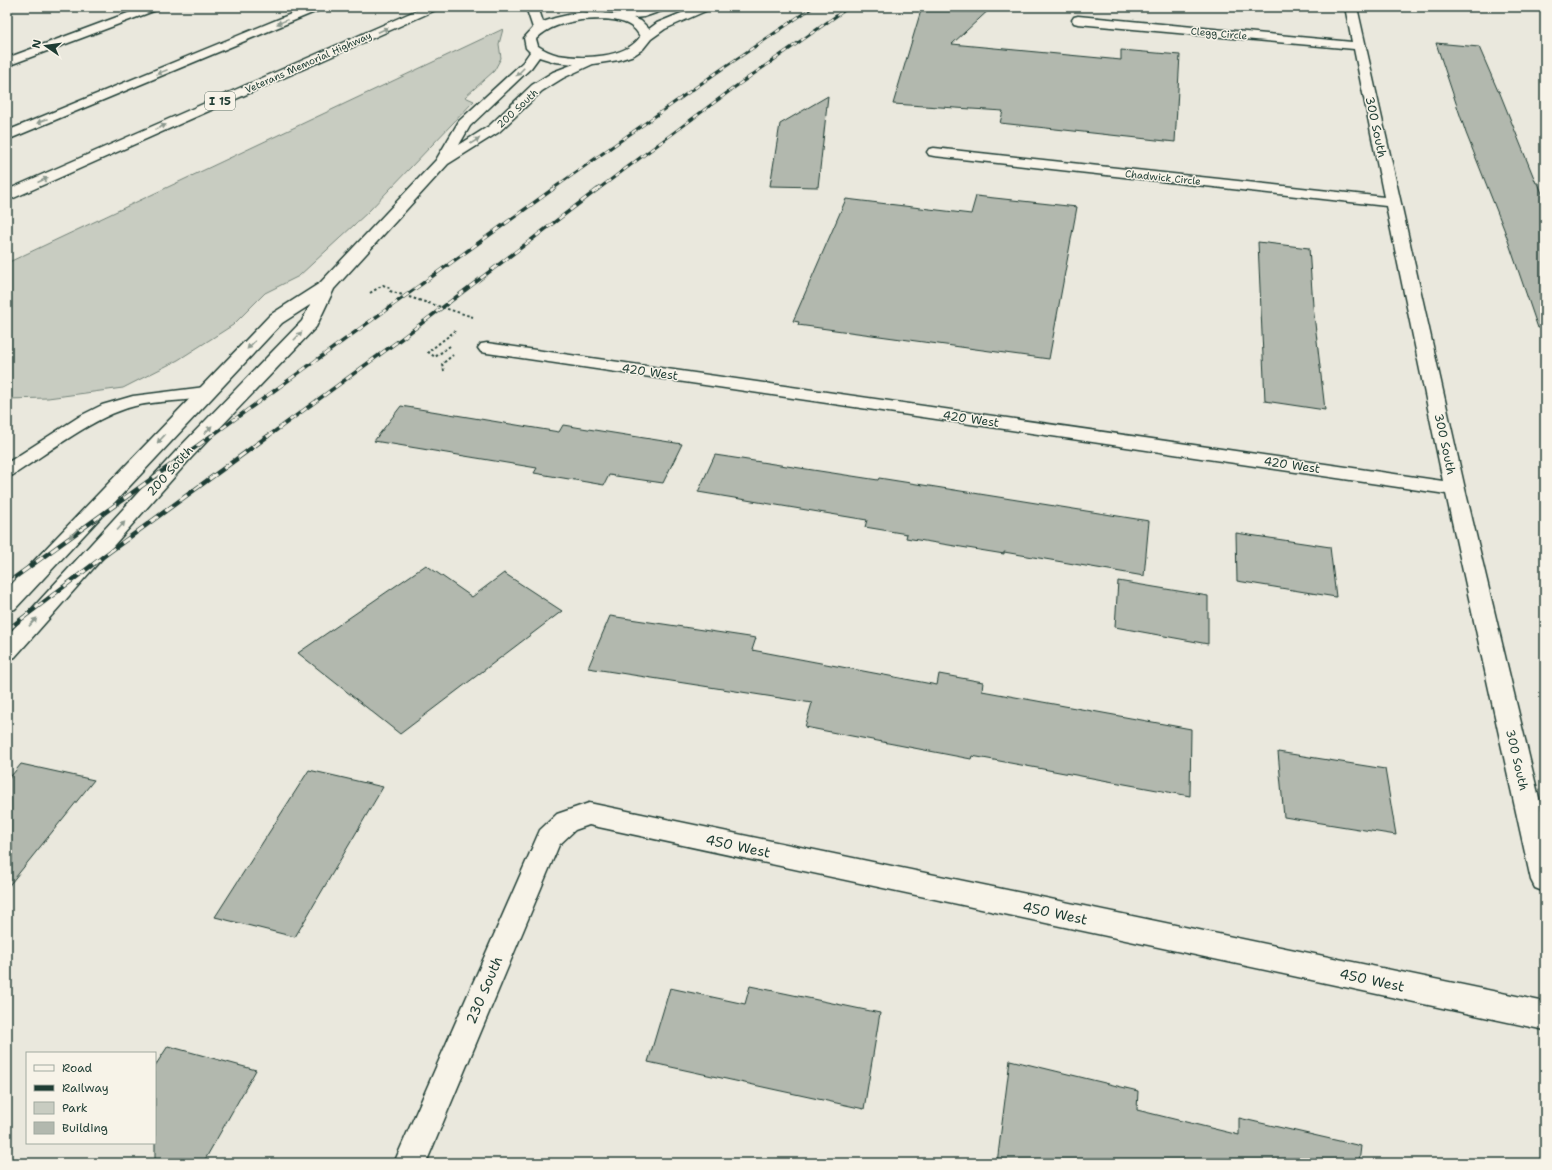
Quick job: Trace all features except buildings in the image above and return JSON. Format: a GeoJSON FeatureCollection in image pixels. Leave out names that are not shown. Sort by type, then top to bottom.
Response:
{"type":"FeatureCollection","features":[{"type":"Feature","properties":{"kind":"main road"},"geometry":{"type":"LineString","coordinates":[[7,62],[155,7]]}},
{"type":"Feature","properties":{"kind":"main road"},"geometry":{"type":"LineString","coordinates":[[7,136],[318,7]]}},
{"type":"Feature","properties":{"kind":"main road","name":"Veterans Memorial Highway"},"geometry":{"type":"LineString","coordinates":[[7,196],[434,7]]}},
{"type":"Feature","properties":{"kind":"main road"},"geometry":{"type":"LineString","coordinates":[[532,7],[539,28]]}},
{"type":"Feature","properties":{"kind":"main road"},"geometry":{"type":"LineString","coordinates":[[561,7],[572,12],[592,16]]}},
{"type":"Feature","properties":{"kind":"main road"},"geometry":{"type":"LineString","coordinates":[[663,7],[644,13],[581,16],[557,20],[539,28],[530,38],[532,48],[546,56],[569,60],[596,60],[620,55],[638,47],[646,37],[661,26],[706,7]]}},
{"type":"Feature","properties":{"kind":"main road","name":"300 South"},"geometry":{"type":"LineString","coordinates":[[1351,7],[1455,489],[1545,880]]}},
{"type":"Feature","properties":{"kind":"main road"},"geometry":{"type":"LineString","coordinates":[[606,16],[627,20],[641,27],[646,37]]}},
{"type":"Feature","properties":{"kind":"main road","name":"Clegg Circle"},"geometry":{"type":"LineString","coordinates":[[1078,20],[1359,46]]}},
{"type":"Feature","properties":{"kind":"main road","name":"200 South"},"geometry":{"type":"LineString","coordinates":[[7,603],[205,392],[276,319],[326,287],[442,162],[464,124],[527,65],[537,51]]}},
{"type":"Feature","properties":{"kind":"main road","name":"200 South"},"geometry":{"type":"LineString","coordinates":[[442,162],[494,129],[537,88],[558,75],[596,60]]}},
{"type":"Feature","properties":{"kind":"main road","name":"Chadwick Circle"},"geometry":{"type":"LineString","coordinates":[[934,152],[1392,202]]}},
{"type":"Feature","properties":{"kind":"main road","name":"200 South"},"geometry":{"type":"LineString","coordinates":[[7,651],[184,454],[310,323],[326,287]]}},
{"type":"Feature","properties":{"kind":"main road","name":"420 West"},"geometry":{"type":"LineString","coordinates":[[487,348],[1455,489]]}},
{"type":"Feature","properties":{"kind":"main road","name":"450 West"},"geometry":{"type":"LineString","coordinates":[[566,822],[589,814],[1545,1016]]}},
{"type":"Feature","properties":{"kind":"main road","name":"230 South"},"geometry":{"type":"LineString","coordinates":[[410,1163],[549,838],[566,822]]}},
{"type":"Feature","properties":{"kind":"lane"},"geometry":{"type":"LineString","coordinates":[[7,471],[86,420],[108,409],[133,401],[205,392]]}},
{"type":"Feature","properties":{"kind":"path"},"geometry":{"type":"LineString","coordinates":[[368,293],[372,293],[383,285],[388,287],[390,291],[473,317],[467,321]]}},
{"type":"Feature","properties":{"kind":"path"},"geometry":{"type":"LineString","coordinates":[[428,352],[456,330]]}},
{"type":"Feature","properties":{"kind":"green space"},"geometry":{"type":"Polygon","coordinates":[[[503,29],[499,44],[501,58],[494,71],[465,97],[474,101],[368,212],[299,276],[265,293],[233,325],[178,360],[123,388],[48,398],[7,399],[7,263],[503,29]]]}},
{"type":"Feature","properties":{"kind":"railway"},"geometry":{"type":"LineString","coordinates":[[551,190],[716,73],[813,7]]}},
{"type":"Feature","properties":{"kind":"railway"},"geometry":{"type":"LineString","coordinates":[[597,190],[735,87],[849,7]]}},
{"type":"Feature","properties":{"kind":"railway"},"geometry":{"type":"LineString","coordinates":[[210,437],[553,189]]}},
{"type":"Feature","properties":{"kind":"railway"},"geometry":{"type":"LineString","coordinates":[[267,437],[401,339],[598,189]]}},
{"type":"Feature","properties":{"kind":"railway"},"geometry":{"type":"LineString","coordinates":[[7,583],[211,436]]}},
{"type":"Feature","properties":{"kind":"railway"},"geometry":{"type":"LineString","coordinates":[[7,630],[104,556],[268,436]]}}]}
